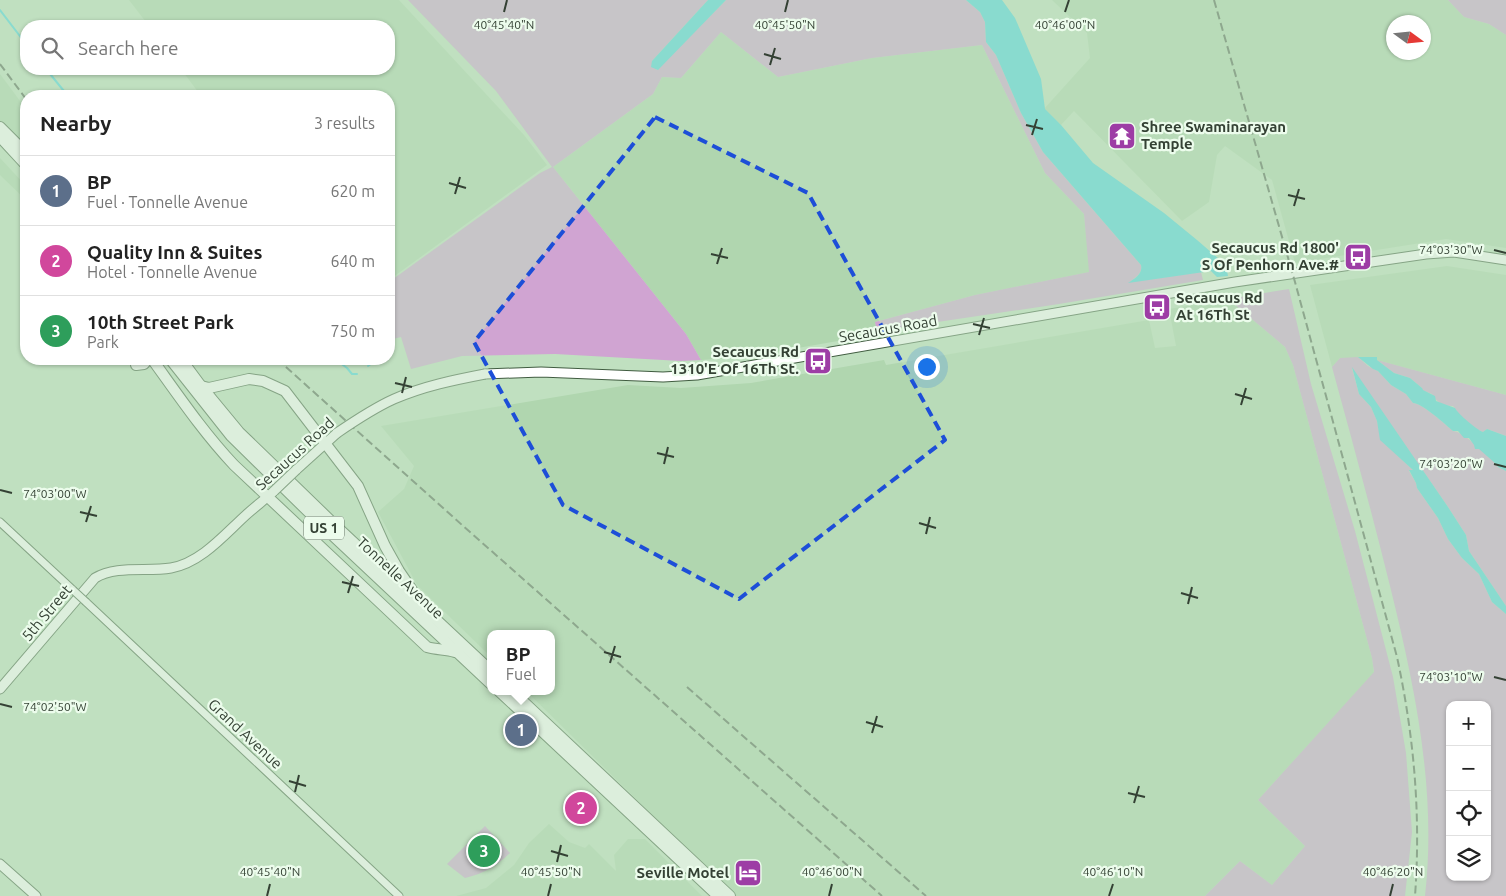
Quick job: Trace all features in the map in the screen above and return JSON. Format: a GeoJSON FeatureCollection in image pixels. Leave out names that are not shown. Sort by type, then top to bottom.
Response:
{"type":"FeatureCollection","features":[{"type":"Feature","properties":{"kind":"highway"},"geometry":{"type":"LineString","coordinates":[[0,127],[20,147]]}},
{"type":"Feature","properties":{"kind":"highway"},"geometry":{"type":"LineString","coordinates":[[0,137],[20,158]]}},
{"type":"Feature","properties":{"kind":"highway"},"geometry":{"type":"LineString","coordinates":[[156,365],[214,443],[271,495],[427,647],[436,650],[446,649],[458,653]]}},
{"type":"Feature","properties":{"kind":"highway","name":"Tonnelle Avenue"},"geometry":{"type":"LineString","coordinates":[[175,365],[231,436],[328,532],[487,680]]}},
{"type":"Feature","properties":{"kind":"highway","name":"Tonnelle Avenue"},"geometry":{"type":"LineString","coordinates":[[185,365],[239,432],[487,667]]}},
{"type":"Feature","properties":{"kind":"highway"},"geometry":{"type":"LineString","coordinates":[[201,386],[214,387],[249,379],[263,380],[285,391],[352,477],[362,494],[385,546],[428,612]]}},
{"type":"Feature","properties":{"kind":"highway"},"geometry":{"type":"LineString","coordinates":[[503,695],[718,896]]}},
{"type":"Feature","properties":{"kind":"highway"},"geometry":{"type":"LineString","coordinates":[[516,695],[730,896]]}},
{"type":"Feature","properties":{"kind":"main road","name":"Secaucus Road"},"geometry":{"type":"LineString","coordinates":[[95,578],[114,571],[171,568],[191,560],[221,538],[271,495],[325,442],[366,414],[394,399],[447,381],[485,374],[541,372],[663,377],[697,375],[1235,282],[1426,254],[1454,252],[1506,260]]}},
{"type":"Feature","properties":{"kind":"main road","name":"5th Street"},"geometry":{"type":"LineString","coordinates":[[0,690],[95,578]]}},
{"type":"Feature","properties":{"kind":"main road"},"geometry":{"type":"LineString","coordinates":[[0,864],[36,896]]}},
{"type":"Feature","properties":{"kind":"street","name":"Grand Avenue"},"geometry":{"type":"LineString","coordinates":[[0,522],[399,896]]}},
{"type":"Feature","properties":{"kind":"highlighted area"},"geometry":{"type":"Polygon","coordinates":[[[655,117],[808,193],[945,440],[739,599],[563,505],[474,342],[655,117]]]}},
{"type":"Feature","properties":{"kind":"shaded area"},"geometry":{"type":"Polygon","coordinates":[[[129,0],[399,0],[524,135],[547,165],[395,276],[395,90],[197,90],[185,75],[395,75],[395,20],[144,20],[129,0]]]}},
{"type":"Feature","properties":{"kind":"shaded area"},"geometry":{"type":"Polygon","coordinates":[[[408,0],[708,0],[652,61],[657,70],[726,0],[966,0],[980,12],[985,22],[986,42],[996,55],[1021,113],[1043,152],[1141,265],[1140,273],[1130,282],[1201,272],[1203,280],[877,331],[875,322],[975,295],[1089,272],[1084,214],[1045,173],[982,45],[872,58],[778,77],[721,32],[681,78],[662,77],[653,94],[553,167],[686,334],[701,360],[681,361],[555,354],[462,356],[411,369],[401,337],[395,338],[395,278],[540,173],[552,167],[496,91],[408,0]]]}},
{"type":"Feature","properties":{"kind":"shaded area"},"geometry":{"type":"Polygon","coordinates":[[[1052,0],[1448,0],[1464,17],[1489,24],[1506,35],[1506,248],[1446,239],[1295,263],[1272,180],[1225,146],[1217,155],[1209,202],[1182,221],[1074,111],[1061,125],[1044,109],[1090,58],[1087,33],[1052,0]]]}},
{"type":"Feature","properties":{"kind":"shaded area"},"geometry":{"type":"Polygon","coordinates":[[[1448,0],[1506,0],[1506,35],[1489,24],[1464,17],[1448,0]]]}},
{"type":"Feature","properties":{"kind":"shaded area"},"geometry":{"type":"Polygon","coordinates":[[[721,32],[778,77],[872,58],[982,45],[1045,173],[1084,214],[1090,272],[975,295],[875,322],[878,334],[747,357],[701,360],[686,334],[553,167],[653,94],[662,77],[681,78],[721,32]]]}},
{"type":"Feature","properties":{"kind":"shaded area"},"geometry":{"type":"Polygon","coordinates":[[[0,74],[20,101],[20,142],[0,123],[0,74]]]}},
{"type":"Feature","properties":{"kind":"shaded area"},"geometry":{"type":"Polygon","coordinates":[[[0,158],[20,180],[20,194],[0,175],[0,158]]]}},
{"type":"Feature","properties":{"kind":"shaded area"},"geometry":{"type":"Polygon","coordinates":[[[1447,266],[1506,275],[1506,395],[1373,359],[1340,358],[1332,367],[1310,285],[1447,266]]]}},
{"type":"Feature","properties":{"kind":"shaded area"},"geometry":{"type":"Polygon","coordinates":[[[1289,289],[1311,384],[1355,531],[1393,677],[1406,753],[1412,832],[1405,896],[1205,896],[1240,861],[1272,885],[1305,846],[1258,800],[1374,672],[1372,658],[1293,365],[1285,347],[1228,299],[1289,289]]]}},
{"type":"Feature","properties":{"kind":"shaded area"},"geometry":{"type":"Polygon","coordinates":[[[1228,299],[1285,347],[1293,365],[1372,658],[1374,673],[1258,800],[1305,846],[1272,885],[1240,861],[1205,896],[735,896],[530,695],[555,695],[555,630],[487,630],[487,653],[417,585],[378,512],[404,489],[414,466],[381,426],[628,385],[681,388],[751,383],[884,360],[886,365],[1149,320],[1155,348],[1176,346],[1169,309],[1228,299]]]}},
{"type":"Feature","properties":{"kind":"shaded area"},"geometry":{"type":"Polygon","coordinates":[[[1358,357],[1368,366],[1378,371],[1391,385],[1406,394],[1413,403],[1434,415],[1453,431],[1463,435],[1498,467],[1506,471],[1506,606],[1469,551],[1466,535],[1448,507],[1352,368],[1359,394],[1371,407],[1377,421],[1381,440],[1414,471],[1409,471],[1417,488],[1438,518],[1448,539],[1462,558],[1479,574],[1492,602],[1506,614],[1506,896],[1425,896],[1428,857],[1426,778],[1415,701],[1408,662],[1383,559],[1332,367],[1340,358],[1358,357]]]}},
{"type":"Feature","properties":{"kind":"shaded area"},"geometry":{"type":"Polygon","coordinates":[[[1377,360],[1506,395],[1506,436],[1487,429],[1483,432],[1474,427],[1453,406],[1440,403],[1432,394],[1422,390],[1410,378],[1394,373],[1377,360]]]}},
{"type":"Feature","properties":{"kind":"shaded area"},"geometry":{"type":"Polygon","coordinates":[[[549,824],[569,842],[585,848],[589,844],[616,871],[614,855],[628,839],[645,839],[702,896],[456,896],[486,888],[514,865],[529,843],[549,824]]]}},
{"type":"Feature","properties":{"kind":"shaded area"},"geometry":{"type":"Polygon","coordinates":[[[485,826],[510,853],[489,869],[465,878],[447,864],[485,826]]]}},
{"type":"Feature","properties":{"kind":"water"},"geometry":{"type":"Polygon","coordinates":[[[708,0],[726,0],[658,70],[651,67],[652,61],[708,0]]]}},
{"type":"Feature","properties":{"kind":"water"},"geometry":{"type":"Polygon","coordinates":[[[966,0],[1002,0],[1015,18],[1041,79],[1045,109],[1093,163],[1164,213],[1197,240],[1226,265],[1228,276],[1217,277],[1211,271],[1128,283],[1140,273],[1141,265],[1043,152],[1021,113],[996,55],[986,42],[985,22],[980,12],[966,0]]]}},
{"type":"Feature","properties":{"kind":"water"},"geometry":{"type":"Polygon","coordinates":[[[1358,357],[1377,357],[1377,360],[1394,373],[1410,378],[1423,390],[1435,396],[1436,401],[1455,408],[1480,431],[1483,432],[1487,429],[1506,436],[1506,471],[1498,467],[1479,449],[1475,449],[1469,438],[1464,438],[1458,431],[1453,431],[1428,410],[1413,403],[1406,394],[1391,385],[1378,371],[1358,357]]]}},
{"type":"Feature","properties":{"kind":"water"},"geometry":{"type":"Polygon","coordinates":[[[1352,367],[1466,535],[1469,551],[1506,606],[1506,614],[1492,602],[1479,574],[1462,558],[1448,539],[1438,518],[1417,488],[1409,470],[1413,470],[1380,440],[1377,421],[1371,407],[1359,394],[1352,367]]]}},
{"type":"Feature","properties":{"kind":"waterway"},"geometry":{"type":"LineString","coordinates":[[0,10],[20,36]]}},
{"type":"Feature","properties":{"kind":"waterway"},"geometry":{"type":"LineString","coordinates":[[51,75],[63,90]]}},
{"type":"Feature","properties":{"kind":"waterway"},"geometry":{"type":"LineString","coordinates":[[343,365],[352,374],[357,374]]}},
{"type":"Feature","properties":{"kind":"railway"},"geometry":{"type":"LineString","coordinates":[[1214,0],[1295,282],[1397,657],[1408,716],[1415,776],[1417,836],[1415,896]]}},
{"type":"Feature","properties":{"kind":"railway"},"geometry":{"type":"LineString","coordinates":[[0,64],[20,91]]}},
{"type":"Feature","properties":{"kind":"railway"},"geometry":{"type":"LineString","coordinates":[[284,365],[882,896]]}},
{"type":"Feature","properties":{"kind":"railway"},"geometry":{"type":"LineString","coordinates":[[687,687],[926,896]]}},
{"type":"Feature","properties":{"kind":"place","name":"Shree Swaminarayan Temple"},"geometry":{"type":"Point","coordinates":[1122,136]}},
{"type":"Feature","properties":{"kind":"place","name":"Secaucus Rd 1800' S Of Penhorn Ave.#"},"geometry":{"type":"Point","coordinates":[1358,257]}},
{"type":"Feature","properties":{"kind":"place","name":"Secaucus Rd At 16Th St"},"geometry":{"type":"Point","coordinates":[1157,307]}},
{"type":"Feature","properties":{"kind":"place","name":"Secaucus Rd 1310'E Of 16Th St."},"geometry":{"type":"Point","coordinates":[818,361]}},
{"type":"Feature","properties":{"kind":"place","name":"BP"},"geometry":{"type":"Point","coordinates":[521,730]}},
{"type":"Feature","properties":{"kind":"place","name":"Quality Inn & Suites"},"geometry":{"type":"Point","coordinates":[581,808]}},
{"type":"Feature","properties":{"kind":"place","name":"10th Street Park"},"geometry":{"type":"Point","coordinates":[484,851]}},
{"type":"Feature","properties":{"kind":"place","name":"Seville Motel"},"geometry":{"type":"Point","coordinates":[748,873]}}]}
